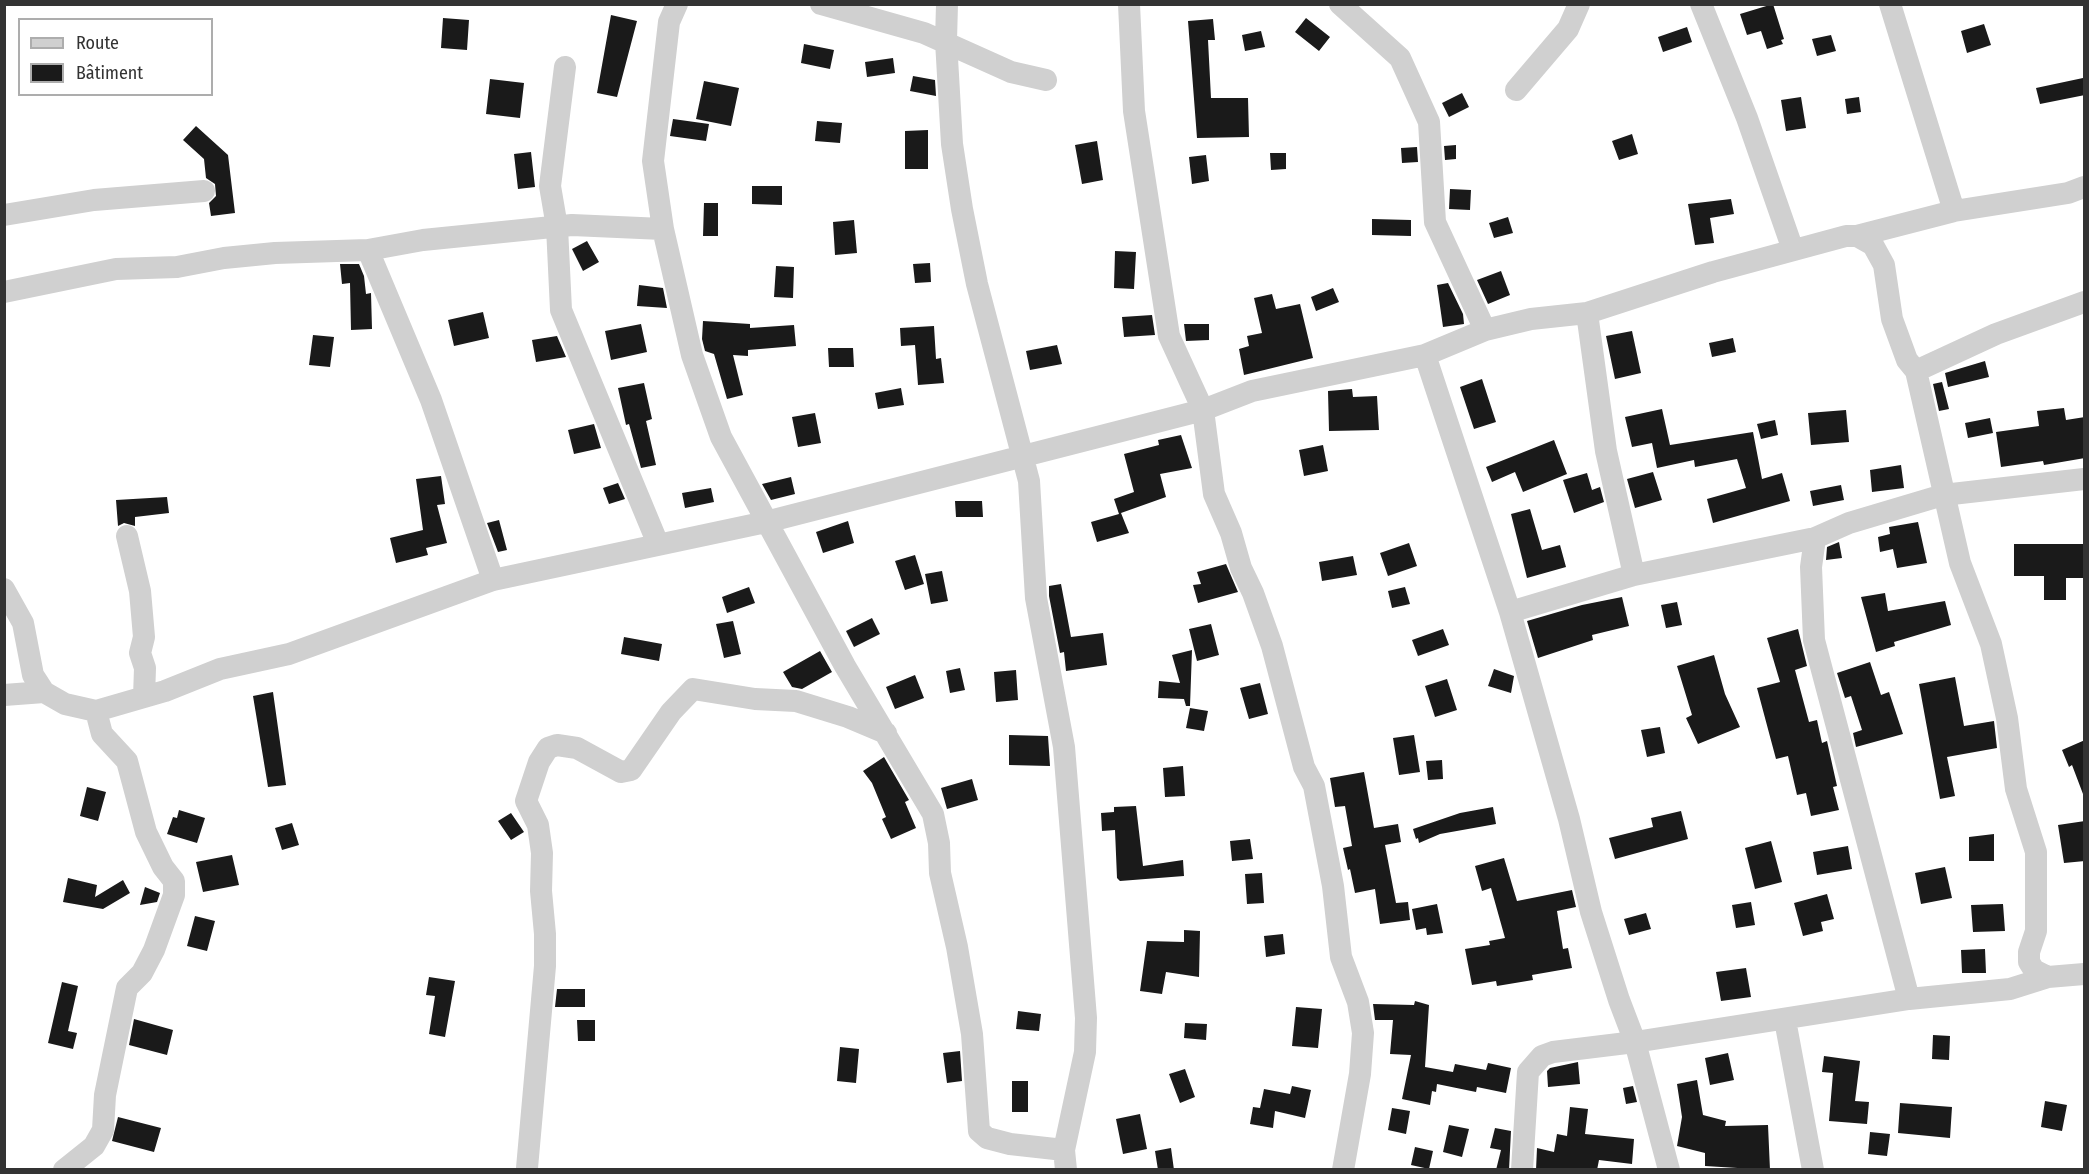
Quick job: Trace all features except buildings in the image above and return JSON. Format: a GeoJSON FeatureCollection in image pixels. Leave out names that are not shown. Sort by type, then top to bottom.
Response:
{"type":"FeatureCollection","features":[{"type":"Feature","properties":{"kind":"street"},"geometry":{"type":"LineString","coordinates":[[677,4],[669,22],[653,161],[663,229],[692,355],[721,437],[845,666],[933,814],[939,843],[940,873],[957,947],[972,1034],[979,1131],[987,1138],[1065,1160],[1085,1052],[1083,961],[1064,747],[1036,598],[1029,481],[977,284],[962,208],[952,144],[946,41],[947,4]]}},
{"type":"Feature","properties":{"kind":"street"},"geometry":{"type":"LineString","coordinates":[[821,4],[946,41],[1011,72],[1046,80]]}},
{"type":"Feature","properties":{"kind":"street"},"geometry":{"type":"LineString","coordinates":[[1129,4],[1134,111],[1169,336],[1203,410],[1214,494],[1231,533],[1241,568],[1253,593],[1272,646],[1304,767],[1314,786],[1333,886],[1341,957],[1358,1002],[1363,1034],[1360,1074],[1342,1170]]}},
{"type":"Feature","properties":{"kind":"street"},"geometry":{"type":"LineString","coordinates":[[1341,4],[1400,58],[1429,122],[1435,222],[1485,330]]}},
{"type":"Feature","properties":{"kind":"street"},"geometry":{"type":"LineString","coordinates":[[1516,90],[1568,29],[1579,4]]}},
{"type":"Feature","properties":{"kind":"street"},"geometry":{"type":"LineString","coordinates":[[1701,4],[1747,118],[1793,250]]}},
{"type":"Feature","properties":{"kind":"street"},"geometry":{"type":"LineString","coordinates":[[1890,4],[1954,211]]}},
{"type":"Feature","properties":{"kind":"street"},"geometry":{"type":"LineString","coordinates":[[565,67],[550,186],[556,227],[561,310],[658,544]]}},
{"type":"Feature","properties":{"kind":"street"},"geometry":{"type":"LineString","coordinates":[[4,589],[23,623],[33,675],[44,692],[65,704],[96,711],[144,697],[220,669],[289,654],[493,580],[766,522],[1203,410],[1252,391],[1425,355],[1485,330],[1531,319],[1587,313],[1665,285],[1846,236],[1857,236],[1954,211],[2068,193],[2085,187]]}},
{"type":"Feature","properties":{"kind":"street"},"geometry":{"type":"LineString","coordinates":[[4,215],[94,200],[204,191]]}},
{"type":"Feature","properties":{"kind":"street"},"geometry":{"type":"LineString","coordinates":[[4,292],[116,269],[177,267],[224,258],[275,253],[368,250],[423,240],[556,227],[663,229]]}},
{"type":"Feature","properties":{"kind":"street"},"geometry":{"type":"LineString","coordinates":[[1857,236],[1873,245],[1884,265],[1892,319],[1907,360],[1916,371],[1960,563],[1991,644],[2007,718],[2016,789],[2036,852],[2036,931],[2029,952],[2029,962],[2034,970],[2048,977]]}},
{"type":"Feature","properties":{"kind":"street"},"geometry":{"type":"LineString","coordinates":[[368,250],[431,400],[493,580]]}},
{"type":"Feature","properties":{"kind":"street"},"geometry":{"type":"LineString","coordinates":[[1916,371],[1996,334],[2085,302]]}},
{"type":"Feature","properties":{"kind":"street"},"geometry":{"type":"LineString","coordinates":[[1587,313],[1606,451],[1634,575]]}},
{"type":"Feature","properties":{"kind":"street"},"geometry":{"type":"LineString","coordinates":[[1425,355],[1510,612],[1566,808],[1591,912],[1635,1042],[1669,1170]]}},
{"type":"Feature","properties":{"kind":"street"},"geometry":{"type":"LineString","coordinates":[[1510,612],[1634,575],[1815,538],[1849,523],[1943,495],[2085,479]]}},
{"type":"Feature","properties":{"kind":"street"},"geometry":{"type":"LineString","coordinates":[[127,536],[140,591],[144,637],[140,653],[145,668],[144,697]]}},
{"type":"Feature","properties":{"kind":"street"},"geometry":{"type":"LineString","coordinates":[[1815,538],[1811,567],[1814,640],[1909,999]]}},
{"type":"Feature","properties":{"kind":"street"},"geometry":{"type":"LineString","coordinates":[[527,1168],[545,966],[545,934],[541,891],[542,853],[538,825],[526,801],[539,762],[548,748],[557,745],[577,748],[621,772],[631,770],[671,712],[693,689],[755,699],[796,701],[848,717],[886,733]]}},
{"type":"Feature","properties":{"kind":"street"},"geometry":{"type":"LineString","coordinates":[[4,695],[44,692]]}},
{"type":"Feature","properties":{"kind":"street"},"geometry":{"type":"LineString","coordinates":[[64,1170],[94,1146],[103,1130],[105,1095],[127,988],[142,973],[154,950],[174,895],[174,880],[163,867],[146,832],[127,761],[102,734],[96,711]]}},
{"type":"Feature","properties":{"kind":"street"},"geometry":{"type":"LineString","coordinates":[[1522,1170],[1528,1072],[1542,1056],[1562,1049],[1635,1042],[1909,999],[2010,989],[2048,977],[2085,974]]}},
{"type":"Feature","properties":{"kind":"street"},"geometry":{"type":"LineString","coordinates":[[1785,1020],[1813,1170]]}}]}
